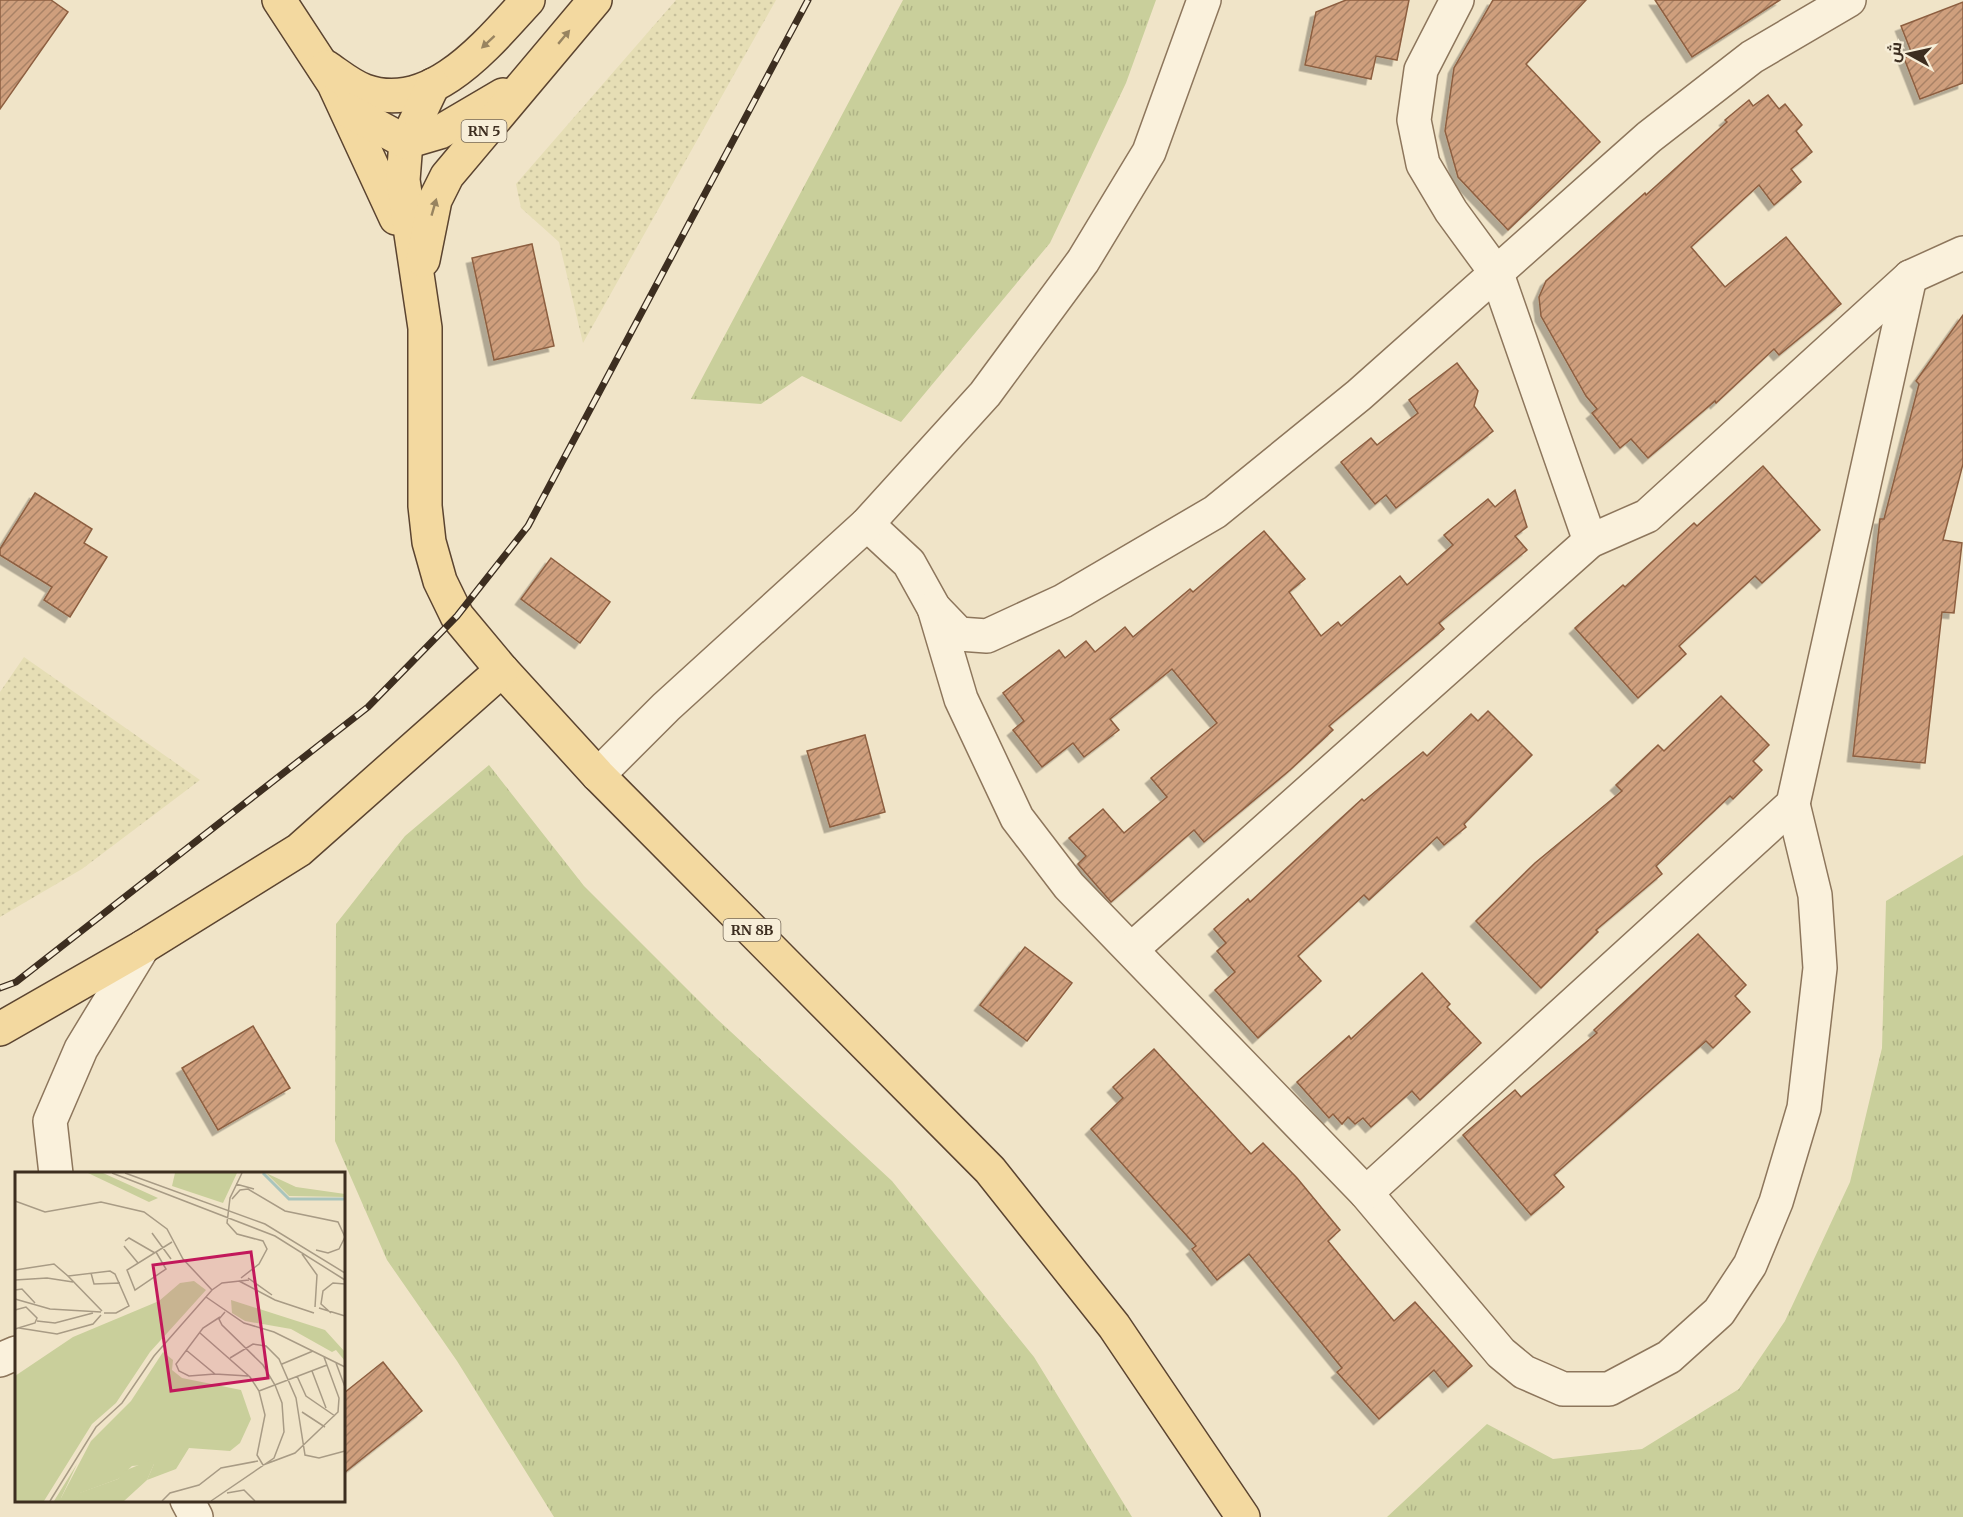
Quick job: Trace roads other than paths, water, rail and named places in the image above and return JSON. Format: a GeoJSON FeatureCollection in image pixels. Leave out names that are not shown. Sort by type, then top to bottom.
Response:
{"type":"FeatureCollection","features":[{"type":"Feature","properties":{"kind":"main road"},"geometry":{"type":"LineString","coordinates":[[279,0],[321,64],[347,111],[402,231],[418,285]]}},
{"type":"Feature","properties":{"kind":"main road"},"geometry":{"type":"LineString","coordinates":[[321,64],[364,91],[388,96],[433,85],[453,74],[483,47],[528,0]]}},
{"type":"Feature","properties":{"kind":"main road","name":"RN 5"},"geometry":{"type":"LineString","coordinates":[[418,285],[435,200],[447,176],[595,0]]}},
{"type":"Feature","properties":{"kind":"main road","name":"RN 5"},"geometry":{"type":"LineString","coordinates":[[406,142],[440,132],[488,106],[535,72]]}},
{"type":"Feature","properties":{"kind":"main road"},"geometry":{"type":"LineString","coordinates":[[418,285],[403,180],[406,142],[433,85]]}},
{"type":"Feature","properties":{"kind":"main road"},"geometry":{"type":"LineString","coordinates":[[347,111],[406,142]]}},
{"type":"Feature","properties":{"kind":"main road","name":"RN 8B"},"geometry":{"type":"LineString","coordinates":[[418,285],[425,328],[424,483],[429,542],[440,581],[457,616],[502,670],[598,775],[990,1170],[1114,1326],[1243,1517]]}},
{"type":"Feature","properties":{"kind":"main road"},"geometry":{"type":"LineString","coordinates":[[0,1029],[143,947],[299,850],[502,670]]}},
{"type":"Feature","properties":{"kind":"street"},"geometry":{"type":"LineString","coordinates":[[598,775],[715,661],[867,524],[985,394],[1083,261],[1149,152],[1203,0]]}},
{"type":"Feature","properties":{"kind":"street"},"geometry":{"type":"LineString","coordinates":[[1457,0],[1421,70],[1414,120],[1422,164],[1451,211],[1497,274],[1590,541]]}},
{"type":"Feature","properties":{"kind":"street"},"geometry":{"type":"LineString","coordinates":[[934,608],[960,634],[987,636],[1063,601],[1215,512],[1359,395],[1649,137],[1752,57],[1849,0]]}},
{"type":"Feature","properties":{"kind":"street"},"geometry":{"type":"LineString","coordinates":[[1132,949],[1590,541],[1647,516],[1910,277],[1963,253]]}},
{"type":"Feature","properties":{"kind":"street"},"geometry":{"type":"LineString","coordinates":[[867,524],[909,563],[934,608],[945,653],[961,699],[1017,818],[1069,886],[1366,1193],[1501,1353],[1524,1372],[1563,1389],[1609,1389],[1669,1357],[1719,1312],[1750,1265],[1776,1202],[1804,1108],[1820,968],[1815,895],[1793,804],[1910,277]]}},
{"type":"Feature","properties":{"kind":"street"},"geometry":{"type":"LineString","coordinates":[[1366,1193],[1793,804]]}},
{"type":"Feature","properties":{"kind":"street"},"geometry":{"type":"LineString","coordinates":[[56,1172],[50,1121],[81,1049],[143,947]]}},
{"type":"Feature","properties":{"kind":"street"},"geometry":{"type":"LineString","coordinates":[[0,1360],[15,1353]]}},
{"type":"Feature","properties":{"kind":"street"},"geometry":{"type":"LineString","coordinates":[[188,1502],[196,1517]]}},
{"type":"Feature","properties":{"kind":"railway"},"geometry":{"type":"LineString","coordinates":[[0,988],[16,982],[368,707],[457,616],[528,526],[808,0]]}}]}
